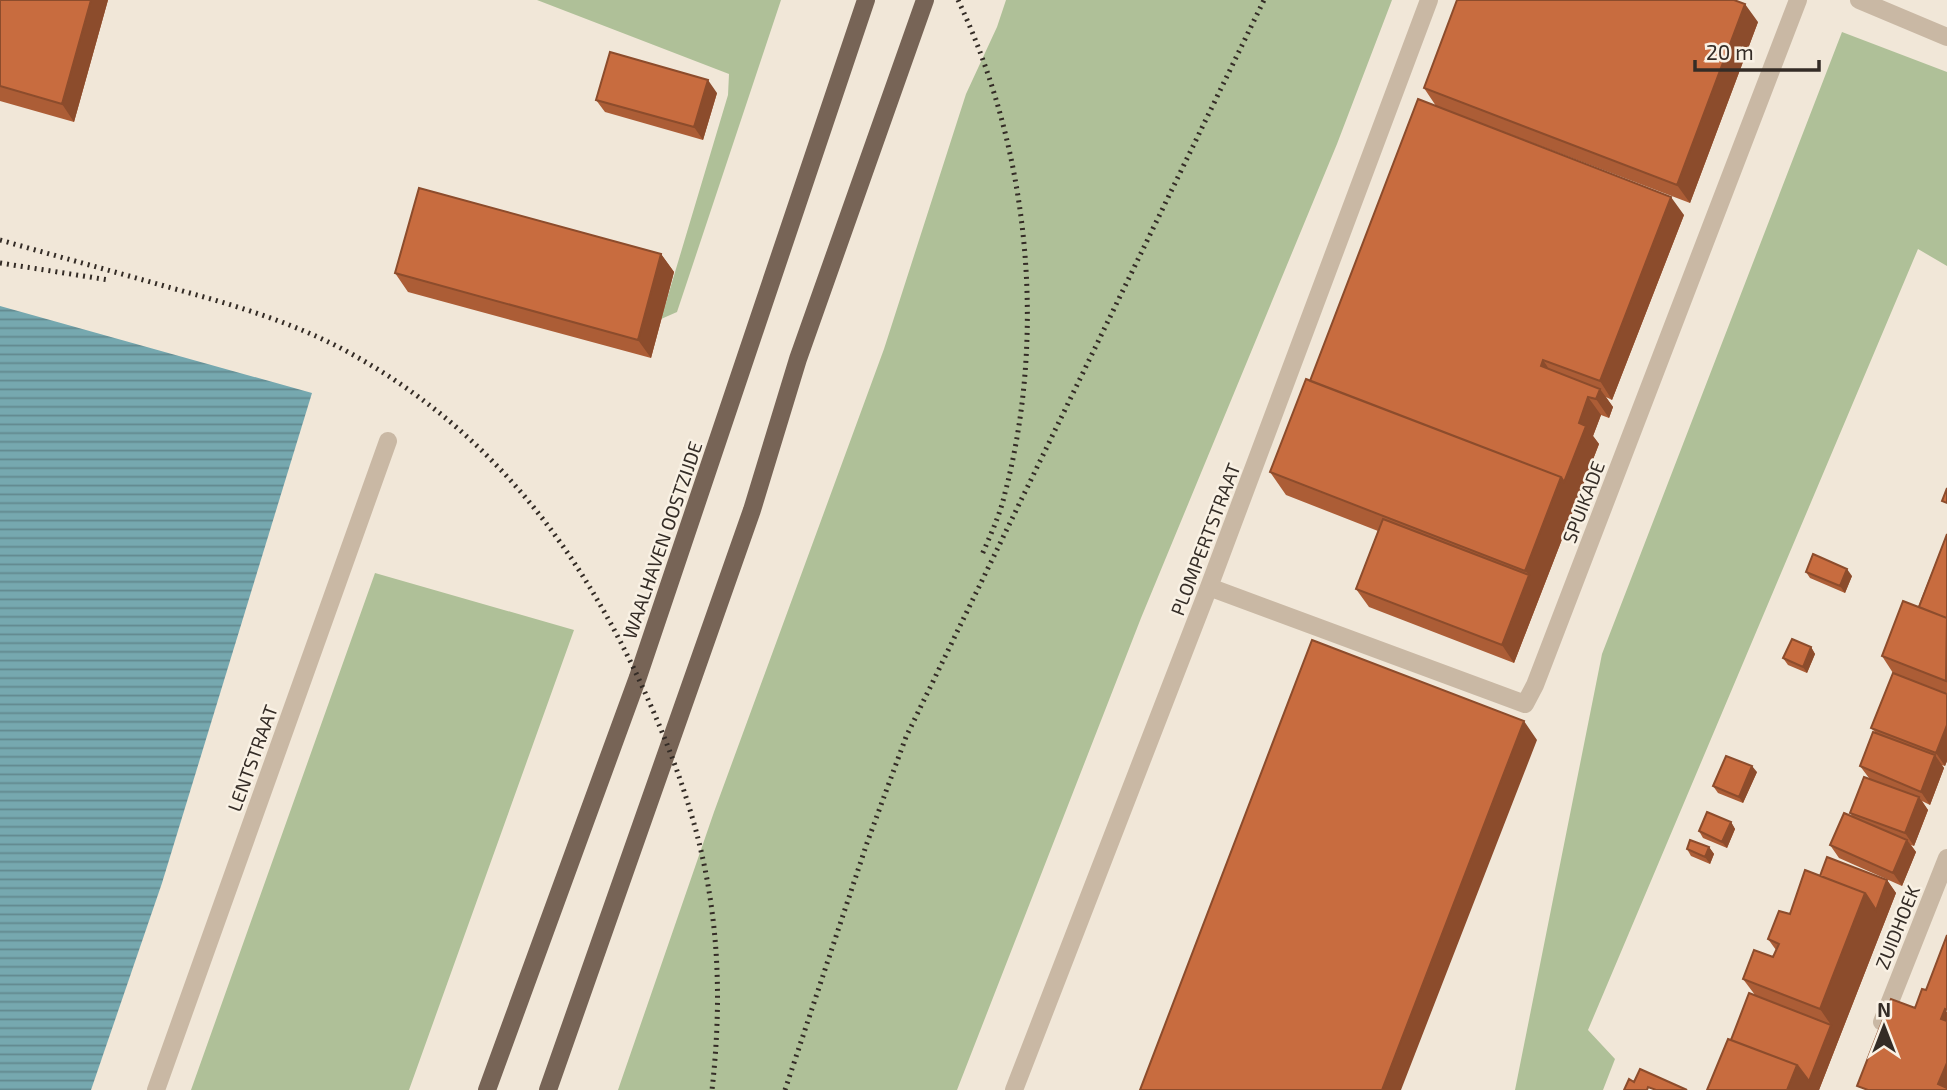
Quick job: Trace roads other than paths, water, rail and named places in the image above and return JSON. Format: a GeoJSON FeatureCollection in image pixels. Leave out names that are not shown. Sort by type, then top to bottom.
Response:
{"type":"FeatureCollection","features":[{"type":"Feature","properties":{"kind":"main road","name":"WAALHAVEN OOSTZIJDE"},"geometry":{"type":"LineString","coordinates":[[487,1090],[638,677],[866,0]]}},
{"type":"Feature","properties":{"kind":"main road"},"geometry":{"type":"LineString","coordinates":[[548,1090],[752,510],[798,359],[924,0]]}},
{"type":"Feature","properties":{"kind":"street"},"geometry":{"type":"LineString","coordinates":[[857,27],[861,0]]}},
{"type":"Feature","properties":{"kind":"street","name":"PLOMPERTSTRAAT"},"geometry":{"type":"LineString","coordinates":[[1014,1090],[1209,587],[1429,0]]}},
{"type":"Feature","properties":{"kind":"street","name":"SPUIKADE"},"geometry":{"type":"LineString","coordinates":[[1209,587],[1525,704],[1535,685],[1798,0]]}},
{"type":"Feature","properties":{"kind":"street"},"geometry":{"type":"LineString","coordinates":[[1859,0],[1947,37]]}},
{"type":"Feature","properties":{"kind":"street","name":"LENTSTRAAT"},"geometry":{"type":"LineString","coordinates":[[156,1090],[388,440]]}},
{"type":"Feature","properties":{"kind":"street","name":"ZUIDHOEK"},"geometry":{"type":"LineString","coordinates":[[1876,1038],[1947,858]]}},
{"type":"Feature","properties":{"kind":"water"},"geometry":{"type":"Polygon","coordinates":[[[0,306],[312,393],[162,883],[91,1090],[0,1090],[0,306]]]}},
{"type":"Feature","properties":{"kind":"railway"},"geometry":{"type":"LineString","coordinates":[[958,0],[982,58],[1001,118],[1015,179],[1024,242],[1027,306],[1025,369],[1018,432],[1003,501],[981,557]]}},
{"type":"Feature","properties":{"kind":"railway"},"geometry":{"type":"LineString","coordinates":[[785,1090],[867,843],[906,737],[1264,0]]}},
{"type":"Feature","properties":{"kind":"railway"},"geometry":{"type":"LineString","coordinates":[[0,240],[237,307],[326,341],[399,383],[446,418],[488,457],[527,499],[562,544],[593,592],[647,697],[678,773],[701,851],[714,927],[717,997],[712,1090]]}},
{"type":"Feature","properties":{"kind":"railway"},"geometry":{"type":"LineString","coordinates":[[0,263],[109,280]]}}]}
